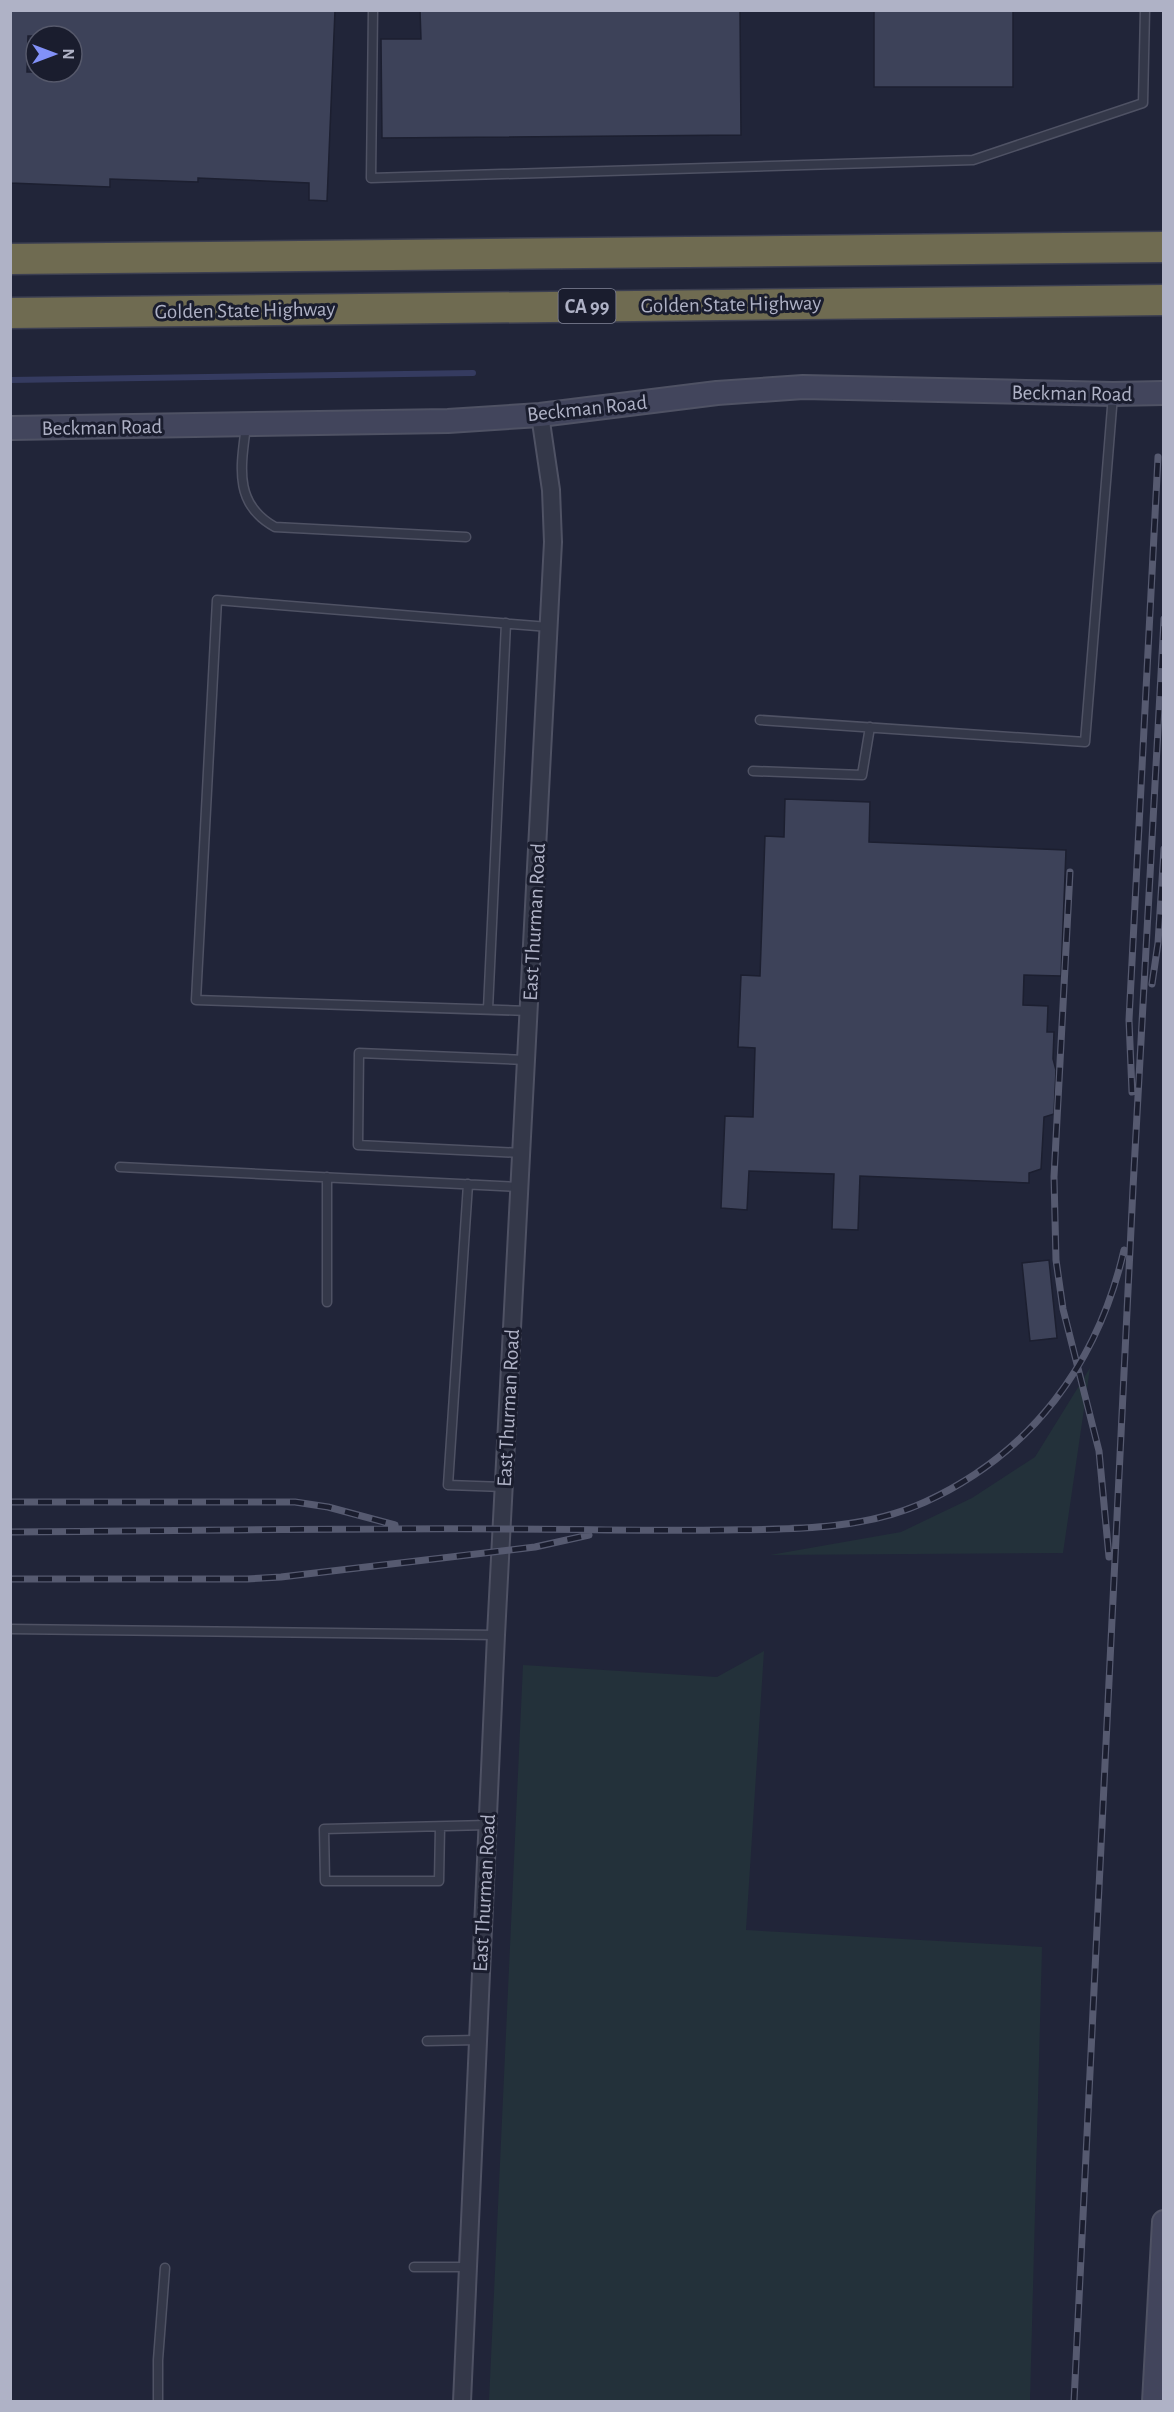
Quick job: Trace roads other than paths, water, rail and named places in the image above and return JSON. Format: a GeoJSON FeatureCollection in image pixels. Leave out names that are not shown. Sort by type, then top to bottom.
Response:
{"type":"FeatureCollection","features":[{"type":"Feature","properties":{"kind":"highway"},"geometry":{"type":"LineString","coordinates":[[10,259],[1164,247]]}},
{"type":"Feature","properties":{"kind":"highway","name":"Golden State Highway"},"geometry":{"type":"LineString","coordinates":[[10,313],[1164,300]]}},
{"type":"Feature","properties":{"kind":"street","name":"Beckman Road"},"geometry":{"type":"LineString","coordinates":[[10,428],[390,423],[540,415],[717,393],[803,387],[1113,394],[1164,393]]}},
{"type":"Feature","properties":{"kind":"street","name":"East Thurman Road"},"geometry":{"type":"LineString","coordinates":[[462,2402],[496,1635],[553,542],[552,501],[540,415]]}},
{"type":"Feature","properties":{"kind":"street"},"geometry":{"type":"LineString","coordinates":[[1154,2402],[1161,2316],[1164,2222]]}},
{"type":"Feature","properties":{"kind":"lane"},"geometry":{"type":"LineString","coordinates":[[373,10],[371,178],[973,160],[1143,103],[1145,10]]}},
{"type":"Feature","properties":{"kind":"lane"},"geometry":{"type":"LineString","coordinates":[[760,720],[1085,742],[1113,394]]}},
{"type":"Feature","properties":{"kind":"lane"},"geometry":{"type":"LineString","coordinates":[[246,425],[241,483],[252,510],[275,527],[466,537]]}},
{"type":"Feature","properties":{"kind":"lane"},"geometry":{"type":"LineString","coordinates":[[529,1011],[196,1000],[217,600],[549,627]]}},
{"type":"Feature","properties":{"kind":"lane"},"geometry":{"type":"LineString","coordinates":[[488,1009],[506,623]]}},
{"type":"Feature","properties":{"kind":"lane"},"geometry":{"type":"LineString","coordinates":[[753,771],[862,775],[870,727]]}},
{"type":"Feature","properties":{"kind":"lane"},"geometry":{"type":"LineString","coordinates":[[522,1153],[358,1145],[360,1053],[526,1060]]}},
{"type":"Feature","properties":{"kind":"lane"},"geometry":{"type":"LineString","coordinates":[[120,1167],[520,1186]]}},
{"type":"Feature","properties":{"kind":"lane"},"geometry":{"type":"LineString","coordinates":[[327,1177],[327,1302]]}},
{"type":"Feature","properties":{"kind":"lane"},"geometry":{"type":"LineString","coordinates":[[468,1184],[448,1485],[504,1487]]}},
{"type":"Feature","properties":{"kind":"lane"},"geometry":{"type":"LineString","coordinates":[[10,1629],[496,1635]]}},
{"type":"Feature","properties":{"kind":"lane"},"geometry":{"type":"LineString","coordinates":[[440,1827],[439,1881],[325,1881],[324,1829],[488,1825]]}},
{"type":"Feature","properties":{"kind":"lane"},"geometry":{"type":"LineString","coordinates":[[427,2041],[478,2040]]}},
{"type":"Feature","properties":{"kind":"lane"},"geometry":{"type":"LineString","coordinates":[[414,2267],[467,2267]]}},
{"type":"Feature","properties":{"kind":"lane"},"geometry":{"type":"LineString","coordinates":[[159,2402],[159,2360],[165,2268]]}},
{"type":"Feature","properties":{"kind":"waterway"},"geometry":{"type":"LineString","coordinates":[[10,380],[473,373]]}},
{"type":"Feature","properties":{"kind":"railway"},"geometry":{"type":"LineString","coordinates":[[1132,1092],[1129,1020],[1158,457]]}},
{"type":"Feature","properties":{"kind":"railway"},"geometry":{"type":"LineString","coordinates":[[1074,2402],[1133,1188],[1164,619]]}},
{"type":"Feature","properties":{"kind":"railway"},"geometry":{"type":"LineString","coordinates":[[1152,984],[1158,943],[1164,849]]}},
{"type":"Feature","properties":{"kind":"railway"},"geometry":{"type":"LineString","coordinates":[[1070,872],[1054,1177],[1056,1260],[1063,1309],[1099,1451],[1109,1557]]}},
{"type":"Feature","properties":{"kind":"railway"},"geometry":{"type":"LineString","coordinates":[[10,1532],[383,1529],[747,1530],[825,1526],[876,1518],[925,1502],[963,1482],[998,1458],[1028,1431],[1055,1400],[1078,1366],[1097,1330],[1124,1250]]}},
{"type":"Feature","properties":{"kind":"railway"},"geometry":{"type":"LineString","coordinates":[[10,1502],[295,1502],[328,1507],[395,1525]]}},
{"type":"Feature","properties":{"kind":"railway"},"geometry":{"type":"LineString","coordinates":[[10,1579],[281,1577],[535,1547],[589,1535]]}}]}
